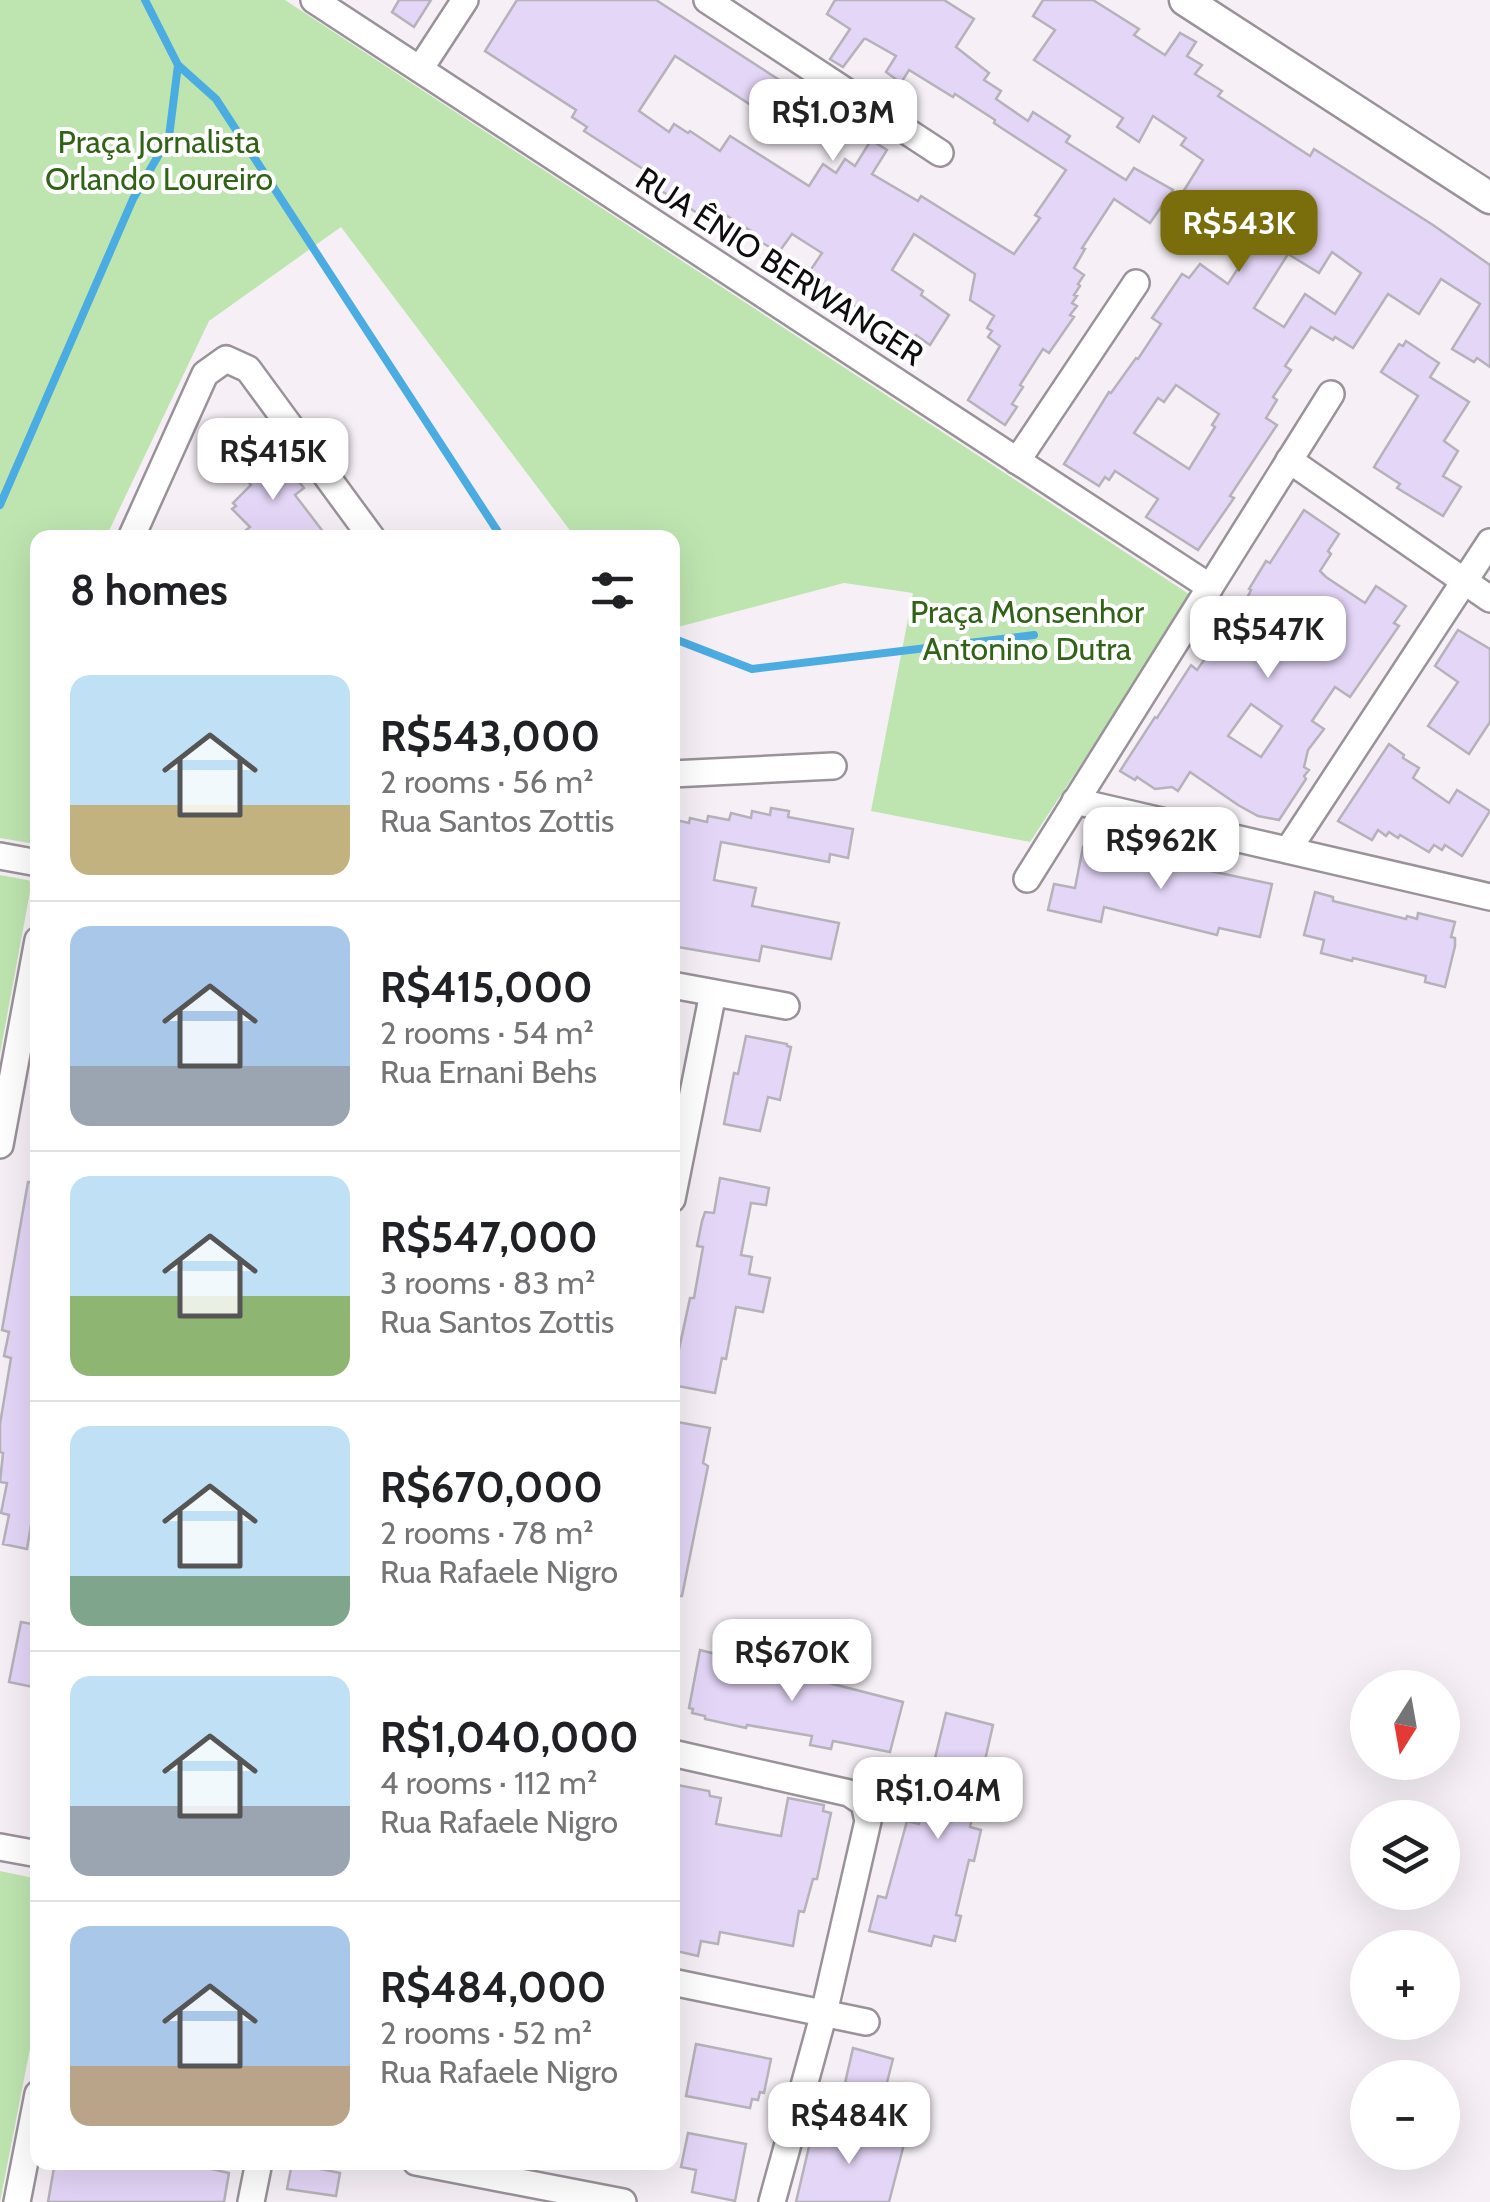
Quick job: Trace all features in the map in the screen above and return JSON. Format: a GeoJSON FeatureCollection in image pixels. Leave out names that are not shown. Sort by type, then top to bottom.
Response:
{"type":"FeatureCollection","features":[{"type":"Feature","properties":{"kind":"street","name":"RUA ÊNIO BERWANGER"},"geometry":{"type":"LineString","coordinates":[[314,0],[1210,587]]}},
{"type":"Feature","properties":{"kind":"street"},"geometry":{"type":"LineString","coordinates":[[420,69],[465,0]]}},
{"type":"Feature","properties":{"kind":"street"},"geometry":{"type":"LineString","coordinates":[[707,0],[940,153]]}},
{"type":"Feature","properties":{"kind":"street"},"geometry":{"type":"LineString","coordinates":[[1185,0],[1490,198]]}},
{"type":"Feature","properties":{"kind":"street"},"geometry":{"type":"LineString","coordinates":[[1016,460],[1136,283]]}},
{"type":"Feature","properties":{"kind":"street"},"geometry":{"type":"LineString","coordinates":[[134,530],[205,374],[226,359],[248,369],[366,530]]}},
{"type":"Feature","properties":{"kind":"street"},"geometry":{"type":"LineString","coordinates":[[1027,879],[1331,394]]}},
{"type":"Feature","properties":{"kind":"street"},"geometry":{"type":"LineString","coordinates":[[1289,460],[1490,598]]}},
{"type":"Feature","properties":{"kind":"street"},"geometry":{"type":"LineString","coordinates":[[1288,850],[1490,542]]}},
{"type":"Feature","properties":{"kind":"street"},"geometry":{"type":"LineString","coordinates":[[680,774],[833,766]]}},
{"type":"Feature","properties":{"kind":"street"},"geometry":{"type":"LineString","coordinates":[[1075,801],[1490,897]]}},
{"type":"Feature","properties":{"kind":"street"},"geometry":{"type":"LineString","coordinates":[[0,856],[30,861]]}},
{"type":"Feature","properties":{"kind":"street"},"geometry":{"type":"LineString","coordinates":[[0,1145],[30,983]]}},
{"type":"Feature","properties":{"kind":"street"},"geometry":{"type":"LineString","coordinates":[[680,986],[786,1006]]}},
{"type":"Feature","properties":{"kind":"street"},"geometry":{"type":"LineString","coordinates":[[680,1159],[713,992]]}},
{"type":"Feature","properties":{"kind":"street"},"geometry":{"type":"LineString","coordinates":[[680,1755],[848,1792],[864,1803],[868,1821],[824,2013],[772,2202]]}},
{"type":"Feature","properties":{"kind":"street"},"geometry":{"type":"LineString","coordinates":[[0,1848],[30,1853]]}},
{"type":"Feature","properties":{"kind":"street"},"geometry":{"type":"LineString","coordinates":[[680,1984],[866,2022]]}},
{"type":"Feature","properties":{"kind":"street"},"geometry":{"type":"LineString","coordinates":[[17,2202],[30,2135]]}},
{"type":"Feature","properties":{"kind":"street"},"geometry":{"type":"LineString","coordinates":[[251,2202],[257,2170]]}},
{"type":"Feature","properties":{"kind":"street"},"geometry":{"type":"LineString","coordinates":[[457,2170],[623,2202]]}},
{"type":"Feature","properties":{"kind":"green space","name":"Praça Jornalista Orlando Loureiro"},"geometry":{"type":"Polygon","coordinates":[[[0,0],[285,0],[1192,596],[1030,842],[871,811],[913,593],[844,583],[680,626],[680,530],[570,530],[341,227],[209,321],[109,530],[30,530],[30,843],[0,838],[0,0]]]}},
{"type":"Feature","properties":{"kind":"green space"},"geometry":{"type":"Polygon","coordinates":[[[0,875],[30,881],[30,892],[0,1054],[0,875]]]}},
{"type":"Feature","properties":{"kind":"green space"},"geometry":{"type":"Polygon","coordinates":[[[0,1871],[30,1877],[30,2049],[0,2202],[0,1871]]]}},
{"type":"Feature","properties":{"kind":"building"},"geometry":{"type":"Polygon","coordinates":[[[399,0],[431,0],[414,27],[392,12],[399,0]]]}},
{"type":"Feature","properties":{"kind":"building"},"geometry":{"type":"Polygon","coordinates":[[[517,0],[656,0],[827,111],[808,142],[675,56],[639,111],[669,132],[674,124],[720,151],[730,136],[809,186],[823,164],[836,173],[845,159],[855,166],[871,140],[887,150],[872,174],[918,201],[921,196],[1014,254],[1040,218],[1035,215],[1066,170],[955,94],[953,97],[909,70],[901,83],[886,72],[896,56],[866,39],[843,67],[830,59],[850,29],[827,14],[835,0],[944,0],[974,19],[956,47],[989,73],[984,80],[1001,91],[996,99],[1028,121],[1033,112],[1070,136],[1066,142],[1126,180],[1134,168],[1173,190],[1150,223],[1114,199],[1082,248],[1085,249],[1074,268],[1084,275],[1072,303],[1077,306],[1070,315],[1074,317],[1049,353],[1043,349],[1020,385],[1023,387],[1012,404],[1017,407],[1005,425],[968,400],[1000,346],[988,337],[992,331],[987,328],[994,316],[970,300],[975,274],[914,234],[892,270],[949,315],[930,345],[916,335],[912,341],[897,331],[895,334],[808,274],[822,253],[792,234],[779,252],[749,236],[751,231],[721,212],[719,216],[704,207],[699,214],[655,187],[660,180],[584,131],[587,127],[572,117],[576,110],[485,51],[517,0]]]}},
{"type":"Feature","properties":{"kind":"building"},"geometry":{"type":"Polygon","coordinates":[[[1043,0],[1093,0],[1139,29],[1134,35],[1165,55],[1180,33],[1196,42],[1187,56],[1202,65],[1195,74],[1222,91],[1218,96],[1310,156],[1314,149],[1490,265],[1490,367],[1452,349],[1480,304],[1441,279],[1419,314],[1388,294],[1353,348],[1311,327],[1285,366],[1291,370],[1273,397],[1277,400],[1266,418],[1277,425],[1198,550],[1146,517],[1158,499],[1115,471],[1099,486],[1064,464],[1109,392],[1161,324],[1152,318],[1182,274],[1189,278],[1200,264],[1228,284],[1251,248],[1211,220],[1215,214],[1183,192],[1203,160],[1181,145],[1186,138],[1153,116],[1139,142],[1117,127],[1123,118],[1034,60],[1055,30],[1033,16],[1043,0]],[[1332,252],[1319,273],[1288,254],[1254,308],[1284,327],[1305,294],[1335,314],[1361,273],[1332,252]],[[1176,385],[1164,402],[1158,398],[1134,433],[1189,469],[1219,414],[1176,385]]]}},
{"type":"Feature","properties":{"kind":"building"},"geometry":{"type":"Polygon","coordinates":[[[1406,341],[1439,363],[1430,377],[1469,402],[1444,441],[1458,451],[1443,476],[1461,487],[1443,516],[1397,488],[1400,484],[1374,467],[1418,396],[1381,372],[1399,344],[1403,346],[1406,341]]]}},
{"type":"Feature","properties":{"kind":"building"},"geometry":{"type":"Polygon","coordinates":[[[259,450],[273,468],[282,461],[304,488],[295,495],[322,530],[246,530],[250,527],[232,509],[251,485],[237,467],[259,450]]]}},
{"type":"Feature","properties":{"kind":"building"},"geometry":{"type":"Polygon","coordinates":[[[1304,510],[1339,534],[1320,571],[1326,577],[1365,603],[1376,586],[1406,606],[1394,623],[1399,626],[1350,697],[1335,687],[1312,721],[1324,729],[1308,750],[1306,779],[1279,820],[1258,816],[1190,772],[1178,791],[1172,787],[1155,789],[1120,771],[1191,665],[1197,670],[1220,638],[1266,561],[1270,563],[1304,510]],[[1251,704],[1228,736],[1261,757],[1282,726],[1251,704]]]}},
{"type":"Feature","properties":{"kind":"building"},"geometry":{"type":"Polygon","coordinates":[[[1458,630],[1490,649],[1490,722],[1469,754],[1428,726],[1458,682],[1435,666],[1458,630]]]}},
{"type":"Feature","properties":{"kind":"building"},"geometry":{"type":"Polygon","coordinates":[[[1389,744],[1419,768],[1413,778],[1449,803],[1457,790],[1490,811],[1462,856],[1445,845],[1442,850],[1434,845],[1429,852],[1400,835],[1398,838],[1389,832],[1386,836],[1378,830],[1372,840],[1338,821],[1389,744]]]}},
{"type":"Feature","properties":{"kind":"building"},"geometry":{"type":"Polygon","coordinates":[[[771,808],[789,811],[788,817],[853,829],[848,858],[830,854],[829,862],[721,842],[714,880],[756,888],[752,906],[839,923],[831,959],[762,946],[759,961],[680,947],[680,821],[689,823],[690,818],[707,822],[708,816],[729,820],[731,813],[751,818],[752,811],[770,815],[771,808]]]}},
{"type":"Feature","properties":{"kind":"building"},"geometry":{"type":"Polygon","coordinates":[[[1091,834],[1122,842],[1120,852],[1272,884],[1260,937],[1219,928],[1217,935],[1104,907],[1101,922],[1048,910],[1054,884],[1075,888],[1083,847],[1088,848],[1091,834]]]}},
{"type":"Feature","properties":{"kind":"building"},"geometry":{"type":"Polygon","coordinates":[[[1315,892],[1333,897],[1333,901],[1406,919],[1417,919],[1418,913],[1455,922],[1451,937],[1455,938],[1455,946],[1445,987],[1425,982],[1426,976],[1321,953],[1324,940],[1304,935],[1315,892]]]}},
{"type":"Feature","properties":{"kind":"building"},"geometry":{"type":"Polygon","coordinates":[[[746,1036],[791,1047],[780,1100],[768,1097],[760,1131],[724,1124],[746,1036]]]}},
{"type":"Feature","properties":{"kind":"building"},"geometry":{"type":"Polygon","coordinates":[[[720,1178],[769,1188],[766,1205],[751,1203],[741,1255],[752,1257],[749,1274],[770,1278],[763,1312],[736,1307],[715,1393],[680,1386],[680,1345],[703,1247],[697,1246],[705,1212],[714,1213],[720,1178]]]}},
{"type":"Feature","properties":{"kind":"building"},"geometry":{"type":"Polygon","coordinates":[[[30,1182],[27,1549],[3,1544],[9,1515],[1,1513],[7,1483],[0,1482],[0,1424],[11,1358],[4,1356],[9,1332],[2,1330],[30,1182]]]}},
{"type":"Feature","properties":{"kind":"building"},"geometry":{"type":"Polygon","coordinates":[[[680,1422],[710,1428],[703,1463],[708,1466],[682,1596],[680,1422]]]}},
{"type":"Feature","properties":{"kind":"building"},"geometry":{"type":"Polygon","coordinates":[[[21,1622],[30,1624],[30,1686],[9,1682],[21,1622]]]}},
{"type":"Feature","properties":{"kind":"building"},"geometry":{"type":"Polygon","coordinates":[[[700,1650],[903,1702],[890,1752],[833,1741],[831,1749],[810,1745],[812,1736],[747,1725],[746,1728],[692,1713],[689,1708],[700,1650]]]}},
{"type":"Feature","properties":{"kind":"building"},"geometry":{"type":"Polygon","coordinates":[[[946,1713],[993,1725],[970,1827],[981,1830],[974,1861],[969,1860],[956,1915],[961,1916],[955,1941],[934,1936],[931,1946],[869,1931],[878,1896],[886,1898],[907,1821],[919,1824],[946,1713]]]}},
{"type":"Feature","properties":{"kind":"building"},"geometry":{"type":"Polygon","coordinates":[[[680,1786],[709,1791],[710,1796],[721,1798],[716,1824],[781,1836],[788,1798],[824,1805],[823,1811],[831,1813],[817,1879],[813,1879],[804,1912],[799,1911],[793,1946],[720,1932],[718,1944],[701,1941],[698,1956],[680,1952],[680,1786]]]}},
{"type":"Feature","properties":{"kind":"building"},"geometry":{"type":"Polygon","coordinates":[[[696,2044],[771,2059],[764,2093],[760,2092],[758,2100],[752,2099],[750,2108],[686,2096],[696,2044]]]}},
{"type":"Feature","properties":{"kind":"building"},"geometry":{"type":"Polygon","coordinates":[[[853,2048],[893,2059],[882,2102],[843,2092],[853,2048]]]}},
{"type":"Feature","properties":{"kind":"building"},"geometry":{"type":"Polygon","coordinates":[[[815,2121],[904,2144],[889,2202],[796,2202],[815,2121]]]}},
{"type":"Feature","properties":{"kind":"building"},"geometry":{"type":"Polygon","coordinates":[[[688,2133],[746,2144],[735,2201],[692,2192],[696,2170],[681,2167],[688,2133]]]}},
{"type":"Feature","properties":{"kind":"building"},"geometry":{"type":"Polygon","coordinates":[[[54,2170],[229,2173],[224,2202],[48,2202],[54,2170]]]}},
{"type":"Feature","properties":{"kind":"building"},"geometry":{"type":"Polygon","coordinates":[[[291,2170],[340,2173],[336,2196],[287,2189],[291,2170]]]}},
{"type":"Feature","properties":{"kind":"waterway"},"geometry":{"type":"LineString","coordinates":[[0,505],[133,199],[169,137],[178,65],[145,0]]}},
{"type":"Feature","properties":{"kind":"waterway"},"geometry":{"type":"LineString","coordinates":[[178,65],[216,99],[497,530]]}},
{"type":"Feature","properties":{"kind":"waterway"},"geometry":{"type":"LineString","coordinates":[[680,641],[752,669],[1034,635]]}},
{"type":"Feature","properties":{"kind":"park label","name":"Praça Monsenhor Antonino Dutra"},"geometry":{"type":"Point","coordinates":[1027,630]}}]}
